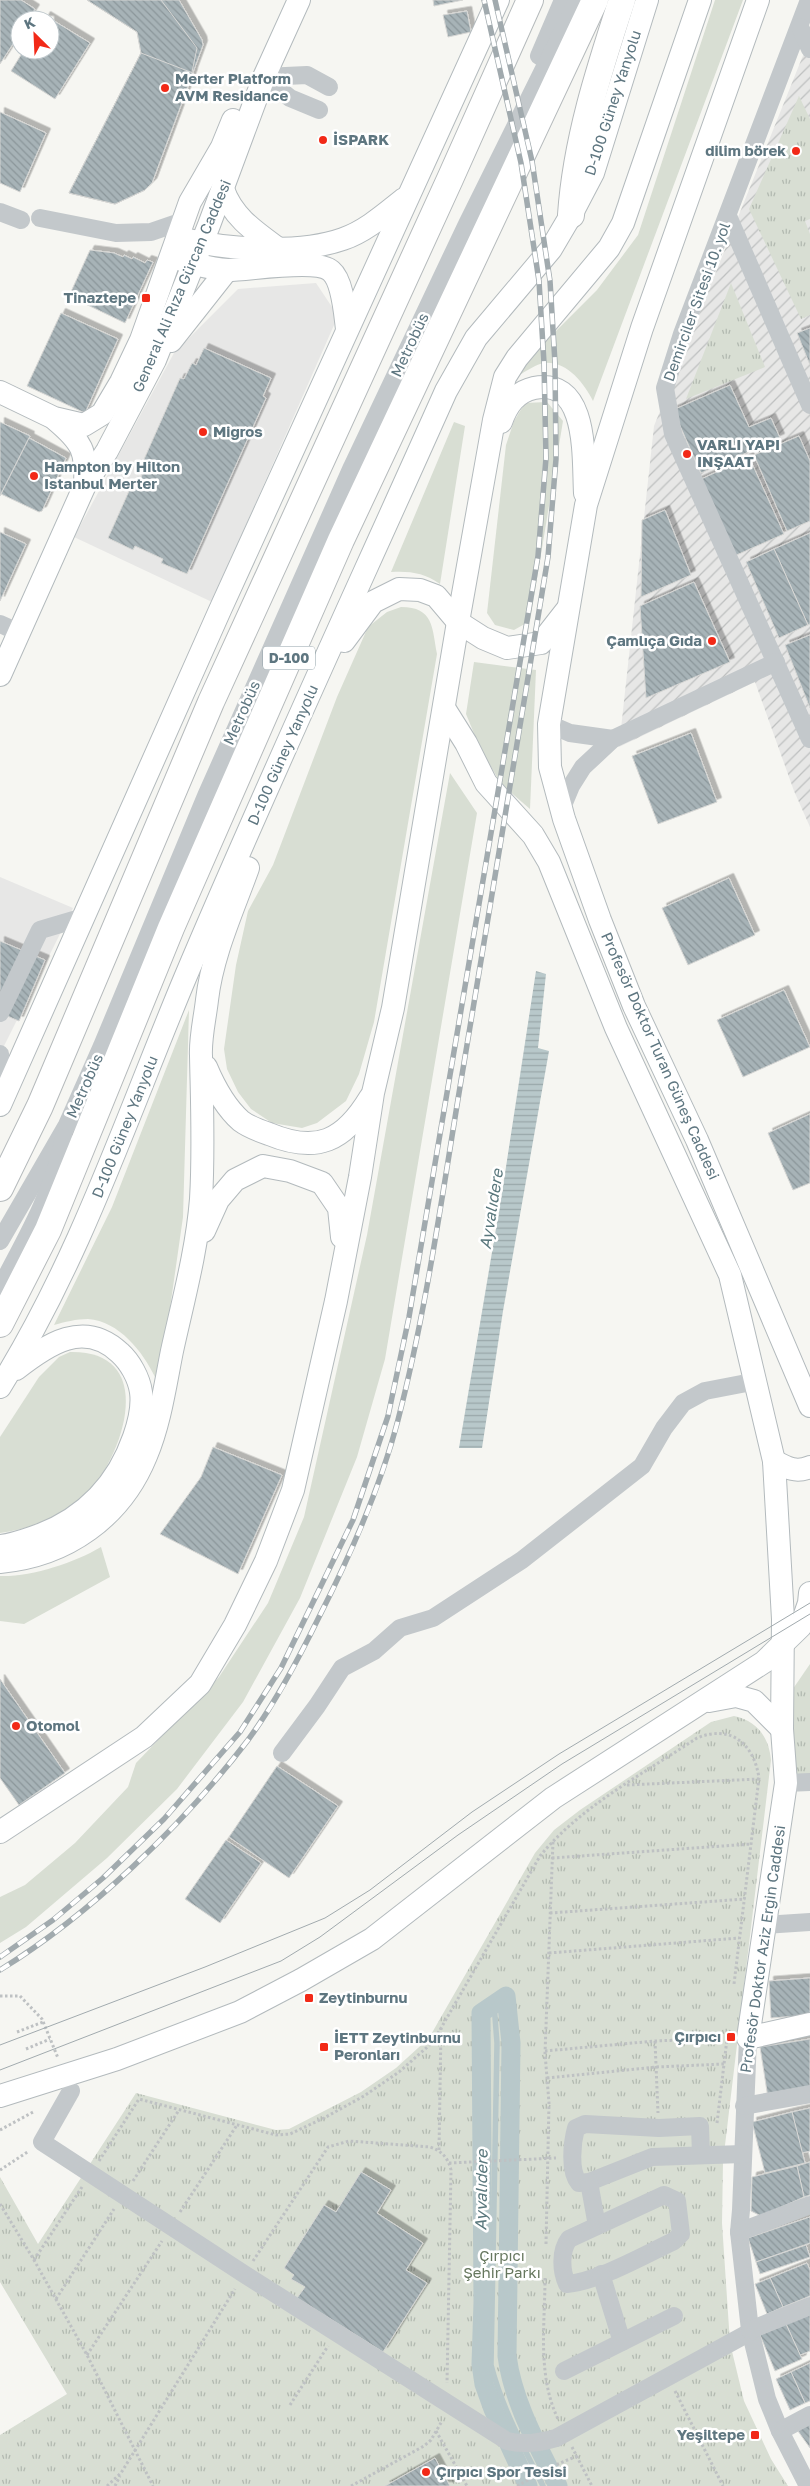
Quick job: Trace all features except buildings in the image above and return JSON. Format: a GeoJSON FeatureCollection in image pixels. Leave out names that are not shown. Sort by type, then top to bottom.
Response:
{"type":"FeatureCollection","features":[{"type":"Feature","properties":{"kind":"highway"},"geometry":{"type":"LineString","coordinates":[[0,1188],[40,1106],[219,685],[530,0]]}},
{"type":"Feature","properties":{"kind":"highway","name":"D-100"},"geometry":{"type":"LineString","coordinates":[[0,1324],[48,1230],[171,928],[333,559],[595,0]]}},
{"type":"Feature","properties":{"kind":"highway"},"geometry":{"type":"LineString","coordinates":[[571,215],[573,193],[591,103],[622,0]]}},
{"type":"Feature","properties":{"kind":"main road","name":"General Ali Rıza Gürcan Caddesi"},"geometry":{"type":"LineString","coordinates":[[54,418],[84,425],[102,414],[121,382],[141,340],[190,202],[222,147],[285,0]]}},
{"type":"Feature","properties":{"kind":"main road","name":"General Ali Rıza Gürcan Caddesi"},"geometry":{"type":"LineString","coordinates":[[0,675],[10,628],[155,360],[223,189],[264,77],[299,0]]}},
{"type":"Feature","properties":{"kind":"main road"},"geometry":{"type":"LineString","coordinates":[[2,1100],[347,330],[498,0]]}},
{"type":"Feature","properties":{"kind":"main road","name":"D-100 Güney Yanyolu"},"geometry":{"type":"LineString","coordinates":[[4,1381],[39,1320],[100,1193],[186,977],[318,676],[460,363],[476,338],[551,249],[593,173],[647,0]]}},
{"type":"Feature","properties":{"kind":"main road"},"geometry":{"type":"LineString","coordinates":[[0,1832],[144,1737],[200,1684],[235,1625],[266,1561],[293,1490],[336,1301],[360,1177],[373,1093],[393,1008],[458,622],[494,420],[505,377],[516,358],[609,248],[623,223],[700,0]]}},
{"type":"Feature","properties":{"kind":"main road"},"geometry":{"type":"LineString","coordinates":[[586,505],[642,328],[758,0]]}},
{"type":"Feature","properties":{"kind":"main road"},"geometry":{"type":"LineString","coordinates":[[223,189],[230,207],[246,225],[276,247]]}},
{"type":"Feature","properties":{"kind":"main road"},"geometry":{"type":"LineString","coordinates":[[177,238],[233,248],[317,246],[344,239],[364,230],[407,197]]}},
{"type":"Feature","properties":{"kind":"main road"},"geometry":{"type":"LineString","coordinates":[[177,238],[193,264],[227,270],[322,266],[331,271],[337,282],[343,301],[347,330]]}},
{"type":"Feature","properties":{"kind":"main road"},"geometry":{"type":"LineString","coordinates":[[155,360],[227,270]]}},
{"type":"Feature","properties":{"kind":"main road"},"geometry":{"type":"LineString","coordinates":[[488,458],[504,412],[515,397],[527,390],[541,387],[560,391],[569,398],[578,413],[586,505]]}},
{"type":"Feature","properties":{"kind":"main road"},"geometry":{"type":"LineString","coordinates":[[0,392],[54,418],[82,445],[86,462],[86,485]]}},
{"type":"Feature","properties":{"kind":"main road","name":"Profesör Doktor Turan Güneş Caddesi"},"geometry":{"type":"LineString","coordinates":[[586,505],[549,724],[550,767],[561,810],[600,920],[634,1006],[698,1140],[810,1406]]}},
{"type":"Feature","properties":{"kind":"main road"},"geometry":{"type":"LineString","coordinates":[[318,676],[373,602],[399,589],[420,590],[436,596],[458,622],[483,638],[508,648],[541,643],[569,608]]}},
{"type":"Feature","properties":{"kind":"main road"},"geometry":{"type":"LineString","coordinates":[[444,708],[466,743],[486,783],[533,835],[549,862],[616,1028],[730,1275],[757,1381],[774,1461],[783,1619],[781,1646],[782,1730]]}},
{"type":"Feature","properties":{"kind":"main road"},"geometry":{"type":"LineString","coordinates":[[0,1562],[53,1550],[95,1526],[128,1492],[147,1455],[158,1422],[198,1228],[202,1168],[203,1087],[201,1054],[207,997],[219,950],[249,866],[252,827]]}},
{"type":"Feature","properties":{"kind":"main road"},"geometry":{"type":"LineString","coordinates":[[201,1054],[220,1096],[237,1116],[257,1130],[284,1141],[322,1143],[339,1134],[357,1119],[373,1093]]}},
{"type":"Feature","properties":{"kind":"main road"},"geometry":{"type":"LineString","coordinates":[[192,1257],[218,1200],[235,1180],[263,1166],[290,1171],[322,1183],[339,1208],[342,1242],[336,1301]]}},
{"type":"Feature","properties":{"kind":"main road"},"geometry":{"type":"LineString","coordinates":[[0,1546],[32,1538],[62,1526],[84,1511],[103,1492],[126,1458],[141,1411],[141,1391],[134,1372],[125,1357],[102,1340],[85,1336],[66,1338],[40,1350],[4,1381]]}},
{"type":"Feature","properties":{"kind":"main road"},"geometry":{"type":"LineString","coordinates":[[774,1461],[789,1469],[800,1471],[810,1467]]}},
{"type":"Feature","properties":{"kind":"main road"},"geometry":{"type":"LineString","coordinates":[[0,2096],[117,2059],[240,2012],[301,1980],[372,1939],[552,1798],[764,1662],[802,1626],[810,1593]]}},
{"type":"Feature","properties":{"kind":"main road"},"geometry":{"type":"LineString","coordinates":[[699,1703],[736,1696],[754,1701],[782,1730]]}},
{"type":"Feature","properties":{"kind":"main road","name":"Profesör Doktor Aziz Ergin Caddesi"},"geometry":{"type":"LineString","coordinates":[[738,2037],[764,1925],[786,1782],[782,1730]]}},
{"type":"Feature","properties":{"kind":"main road"},"geometry":{"type":"LineString","coordinates":[[738,2037],[810,2024]]}},
{"type":"Feature","properties":{"kind":"street"},"geometry":{"type":"LineString","coordinates":[[468,224],[563,0]]}},
{"type":"Feature","properties":{"kind":"street"},"geometry":{"type":"LineString","coordinates":[[468,224],[578,0]]}},
{"type":"Feature","properties":{"kind":"street","name":"Demirciler Sitesi 10. yol"},"geometry":{"type":"LineString","coordinates":[[809,0],[682,334],[665,388],[673,434],[810,739]]}},
{"type":"Feature","properties":{"kind":"street"},"geometry":{"type":"LineString","coordinates":[[800,27],[810,49]]}},
{"type":"Feature","properties":{"kind":"street"},"geometry":{"type":"LineString","coordinates":[[264,77],[307,75],[329,87]]}},
{"type":"Feature","properties":{"kind":"street"},"geometry":{"type":"LineString","coordinates":[[264,77],[290,98],[319,110]]}},
{"type":"Feature","properties":{"kind":"street"},"geometry":{"type":"LineString","coordinates":[[0,212],[21,220]]}},
{"type":"Feature","properties":{"kind":"street"},"geometry":{"type":"LineString","coordinates":[[728,216],[810,406]]}},
{"type":"Feature","properties":{"kind":"street"},"geometry":{"type":"LineString","coordinates":[[40,218],[116,233],[151,232],[177,238]]}},
{"type":"Feature","properties":{"kind":"street","name":"Metrobüs"},"geometry":{"type":"LineString","coordinates":[[0,1241],[67,1125],[244,708],[352,467],[468,224]]}},
{"type":"Feature","properties":{"kind":"street"},"geometry":{"type":"LineString","coordinates":[[561,810],[571,786],[583,767],[613,739],[776,662]]}},
{"type":"Feature","properties":{"kind":"street"},"geometry":{"type":"LineString","coordinates":[[549,724],[585,737],[613,739]]}},
{"type":"Feature","properties":{"kind":"street"},"geometry":{"type":"LineString","coordinates":[[0,1013],[40,930],[84,917]]}},
{"type":"Feature","properties":{"kind":"street"},"geometry":{"type":"LineString","coordinates":[[0,1054],[2,1100]]}},
{"type":"Feature","properties":{"kind":"street","name":"Metrobüs"},"geometry":{"type":"LineString","coordinates":[[0,1288],[30,1232],[61,1157],[67,1125]]}},
{"type":"Feature","properties":{"kind":"street"},"geometry":{"type":"LineString","coordinates":[[282,1753],[342,1668],[374,1651],[400,1628],[433,1618],[529,1554],[642,1466],[664,1428],[683,1403],[705,1391],[757,1381]]}},
{"type":"Feature","properties":{"kind":"street"},"geometry":{"type":"LineString","coordinates":[[786,1782],[810,1782]]}},
{"type":"Feature","properties":{"kind":"street"},"geometry":{"type":"LineString","coordinates":[[764,1925],[810,1922]]}},
{"type":"Feature","properties":{"kind":"street","name":"Profesör Doktor Aziz Ergin Caddesi"},"geometry":{"type":"LineString","coordinates":[[738,2037],[744,2106],[739,2232],[751,2331],[767,2399],[780,2431],[808,2486]]}},
{"type":"Feature","properties":{"kind":"street"},"geometry":{"type":"LineString","coordinates":[[71,2091],[42,2142],[494,2434],[514,2442],[523,2444],[547,2441],[566,2433],[751,2331],[810,2306]]}},
{"type":"Feature","properties":{"kind":"street"},"geometry":{"type":"LineString","coordinates":[[744,2106],[810,2094]]}},
{"type":"Feature","properties":{"kind":"street"},"geometry":{"type":"LineString","coordinates":[[707,2155],[700,2126],[659,2128],[585,2124],[576,2128],[574,2137],[574,2177],[579,2183],[589,2182],[652,2156],[707,2155],[743,2154]]}},
{"type":"Feature","properties":{"kind":"street"},"geometry":{"type":"LineString","coordinates":[[589,2182],[597,2226]]}},
{"type":"Feature","properties":{"kind":"street"},"geometry":{"type":"LineString","coordinates":[[664,2195],[677,2201],[681,2234],[674,2241],[601,2274],[578,2283],[567,2284],[564,2278],[565,2245],[569,2239],[597,2226],[664,2195]]}},
{"type":"Feature","properties":{"kind":"street"},"geometry":{"type":"LineString","coordinates":[[739,2232],[810,2205]]}},
{"type":"Feature","properties":{"kind":"street"},"geometry":{"type":"LineString","coordinates":[[601,2274],[622,2342]]}},
{"type":"Feature","properties":{"kind":"street"},"geometry":{"type":"LineString","coordinates":[[564,2371],[674,2316]]}},
{"type":"Feature","properties":{"kind":"street"},"geometry":{"type":"LineString","coordinates":[[780,2431],[810,2415]]}},
{"type":"Feature","properties":{"kind":"path"},"geometry":{"type":"LineString","coordinates":[[34,2260],[138,2099],[276,2135],[290,2134],[364,2096],[398,2072],[433,2042],[540,1856],[553,1840],[582,1814],[697,1738],[708,1733],[720,1733],[740,1740],[748,1748],[758,1768],[759,1779],[734,1987]]}},
{"type":"Feature","properties":{"kind":"path"},"geometry":{"type":"LineString","coordinates":[[627,1785],[759,1779]]}},
{"type":"Feature","properties":{"kind":"path"},"geometry":{"type":"LineString","coordinates":[[546,2252],[548,2159],[545,2051],[553,1840]]}},
{"type":"Feature","properties":{"kind":"path"},"geometry":{"type":"LineString","coordinates":[[552,1858],[751,1844]]}},
{"type":"Feature","properties":{"kind":"path"},"geometry":{"type":"LineString","coordinates":[[550,1913],[753,1898]]}},
{"type":"Feature","properties":{"kind":"path"},"geometry":{"type":"LineString","coordinates":[[549,1953],[739,1938]]}},
{"type":"Feature","properties":{"kind":"path"},"geometry":{"type":"LineString","coordinates":[[0,1996],[20,1996],[42,2020],[17,2032]]}},
{"type":"Feature","properties":{"kind":"path"},"geometry":{"type":"LineString","coordinates":[[439,2150],[441,2028]]}},
{"type":"Feature","properties":{"kind":"path"},"geometry":{"type":"LineString","coordinates":[[707,2155],[724,2064],[738,2037]]}},
{"type":"Feature","properties":{"kind":"path"},"geometry":{"type":"LineString","coordinates":[[26,2049],[50,2038]]}},
{"type":"Feature","properties":{"kind":"path"},"geometry":{"type":"LineString","coordinates":[[545,2051],[655,2041],[705,2039]]}},
{"type":"Feature","properties":{"kind":"path"},"geometry":{"type":"LineString","coordinates":[[655,2041],[659,2128]]}},
{"type":"Feature","properties":{"kind":"path"},"geometry":{"type":"LineString","coordinates":[[547,2078],[656,2067],[724,2064]]}},
{"type":"Feature","properties":{"kind":"path"},"geometry":{"type":"LineString","coordinates":[[0,2130],[35,2111]]}},
{"type":"Feature","properties":{"kind":"path"},"geometry":{"type":"LineString","coordinates":[[115,2486],[134,2451],[244,2274],[328,2147],[349,2141],[430,2147],[439,2150],[450,2163],[451,2170],[447,2404],[441,2425],[424,2446],[352,2486]]}},
{"type":"Feature","properties":{"kind":"path"},"geometry":{"type":"LineString","coordinates":[[0,2170],[42,2142]]}},
{"type":"Feature","properties":{"kind":"path"},"geometry":{"type":"LineString","coordinates":[[450,2163],[548,2159]]}},
{"type":"Feature","properties":{"kind":"path"},"geometry":{"type":"LineString","coordinates":[[0,2204],[34,2260],[87,2355],[153,2486]]}},
{"type":"Feature","properties":{"kind":"path"},"geometry":{"type":"LineString","coordinates":[[546,2271],[544,2370],[551,2405],[592,2486]]}},
{"type":"Feature","properties":{"kind":"path"},"geometry":{"type":"LineString","coordinates":[[290,2405],[337,2333]]}},
{"type":"Feature","properties":{"kind":"path"},"geometry":{"type":"LineString","coordinates":[[668,2377],[723,2486]]}},
{"type":"Feature","properties":{"kind":"path"},"geometry":{"type":"LineString","coordinates":[[436,2431],[466,2486]]}},
{"type":"Feature","properties":{"kind":"path"},"geometry":{"type":"LineString","coordinates":[[517,2486],[577,2456]]}},
{"type":"Feature","properties":{"kind":"path"},"geometry":{"type":"LineString","coordinates":[[107,2486],[121,2473]]}},
{"type":"Feature","properties":{"kind":"shaded area"},"geometry":{"type":"Polygon","coordinates":[[[810,38],[810,827],[794,791],[755,682],[619,747],[654,426],[810,38]]]}},
{"type":"Feature","properties":{"kind":"shaded area"},"geometry":{"type":"Polygon","coordinates":[[[316,283],[338,316],[212,602],[74,537],[174,353],[238,289],[316,283]]]}},
{"type":"Feature","properties":{"kind":"shaded area"},"geometry":{"type":"Polygon","coordinates":[[[0,877],[73,908],[0,1054],[0,877]]]}},
{"type":"Feature","properties":{"kind":"shaded area"},"geometry":{"type":"Polygon","coordinates":[[[536,971],[546,974],[538,1048],[549,1051],[503,1311],[482,1448],[459,1448],[502,1193],[536,971]]]}},
{"type":"Feature","properties":{"kind":"green space"},"geometry":{"type":"Polygon","coordinates":[[[715,0],[743,0],[593,401],[585,387],[574,374],[552,363],[535,366],[519,375],[537,350],[597,290],[638,235],[715,0]]]}},
{"type":"Feature","properties":{"kind":"green space"},"geometry":{"type":"Polygon","coordinates":[[[799,96],[810,119],[810,219],[805,221],[810,234],[810,315],[801,319],[749,209],[799,96]]]}},
{"type":"Feature","properties":{"kind":"green space"},"geometry":{"type":"Polygon","coordinates":[[[731,283],[765,367],[686,399],[731,283]]]}},
{"type":"Feature","properties":{"kind":"green space"},"geometry":{"type":"Polygon","coordinates":[[[547,402],[563,421],[530,621],[514,630],[495,625],[487,613],[506,445],[514,421],[525,403],[547,402]]]}},
{"type":"Feature","properties":{"kind":"green space"},"geometry":{"type":"Polygon","coordinates":[[[454,422],[465,426],[440,584],[428,577],[417,574],[391,572],[454,422]]]}},
{"type":"Feature","properties":{"kind":"green space"},"geometry":{"type":"Polygon","coordinates":[[[401,607],[412,608],[426,615],[432,628],[437,654],[374,1022],[359,1074],[346,1101],[317,1123],[302,1128],[272,1123],[251,1109],[238,1092],[227,1069],[224,1049],[236,965],[248,911],[273,865],[337,697],[368,627],[387,612],[401,607]]]}},
{"type":"Feature","properties":{"kind":"green space"},"geometry":{"type":"Polygon","coordinates":[[[474,662],[536,670],[530,809],[501,784],[480,748],[466,714],[474,662]]]}},
{"type":"Feature","properties":{"kind":"green space"},"geometry":{"type":"Polygon","coordinates":[[[450,773],[477,813],[385,1359],[357,1457],[300,1598],[243,1702],[177,1789],[107,1858],[26,1927],[0,1943],[0,1897],[25,1885],[75,1843],[128,1787],[136,1763],[219,1677],[268,1603],[304,1517],[367,1235],[450,773]]]}},
{"type":"Feature","properties":{"kind":"green space"},"geometry":{"type":"Polygon","coordinates":[[[189,1010],[183,1217],[169,1315],[155,1377],[137,1348],[129,1339],[110,1325],[88,1319],[54,1325],[112,1207],[189,1010]]]}},
{"type":"Feature","properties":{"kind":"green space"},"geometry":{"type":"Polygon","coordinates":[[[70,1352],[98,1356],[115,1368],[124,1386],[126,1407],[121,1431],[112,1455],[100,1477],[86,1495],[68,1510],[35,1525],[0,1533],[0,1437],[39,1377],[59,1357],[70,1352]]]}},
{"type":"Feature","properties":{"kind":"green space"},"geometry":{"type":"Polygon","coordinates":[[[101,1547],[110,1577],[24,1624],[0,1621],[0,1576],[25,1574],[52,1568],[101,1547]]]}},
{"type":"Feature","properties":{"kind":"green space"},"geometry":{"type":"Polygon","coordinates":[[[810,1664],[810,1775],[793,1775],[788,1696],[810,1664]]]}},
{"type":"Feature","properties":{"kind":"green space","name":"Çırpıcı Şehir Parkı"},"geometry":{"type":"Polygon","coordinates":[[[734,1716],[749,1722],[760,1731],[768,1744],[771,1760],[723,2162],[722,2223],[730,2343],[744,2401],[771,2459],[788,2486],[0,2486],[0,2435],[67,2394],[0,2282],[0,2177],[38,2244],[136,2093],[276,2130],[289,2129],[361,2092],[396,2068],[429,2038],[535,1853],[554,1830],[580,1810],[711,1722],[734,1716]]]}},
{"type":"Feature","properties":{"kind":"waterway"},"geometry":{"type":"LineString","coordinates":[[528,2486],[493,2409],[484,2384],[481,2364],[483,2302],[481,2013],[506,1996],[511,2043],[507,2356],[520,2406],[534,2439],[558,2486]]}},
{"type":"Feature","properties":{"kind":"waterway","name":"Ayvalıdere"},"geometry":{"type":"LineString","coordinates":[[494,2004],[497,2043],[491,2365],[507,2412],[543,2486]]}},
{"type":"Feature","properties":{"kind":"tram line"},"geometry":{"type":"LineString","coordinates":[[0,2045],[205,1967],[325,1918],[370,1890],[472,1812],[559,1754],[810,1603]]}},
{"type":"Feature","properties":{"kind":"tram line"},"geometry":{"type":"LineString","coordinates":[[0,2070],[281,1961],[320,1937],[458,1835],[562,1764],[810,1614]]}},
{"type":"Feature","properties":{"kind":"railway"},"geometry":{"type":"LineString","coordinates":[[0,1957],[53,1920],[103,1878],[164,1819],[240,1732],[281,1668],[353,1520],[388,1416],[409,1317],[538,556],[546,458],[544,363],[539,281],[521,163],[484,0]]}},
{"type":"Feature","properties":{"kind":"railway"},"geometry":{"type":"LineString","coordinates":[[0,1970],[34,1948],[68,1922],[134,1866],[195,1804],[248,1740],[286,1680],[342,1569],[374,1496],[398,1420],[409,1376],[435,1242],[548,557],[556,459],[555,363],[550,281],[532,161],[495,0]]}},
{"type":"Feature","properties":{"kind":"place","name":"Merter Platform AVM Residance"},"geometry":{"type":"Point","coordinates":[165,88]}},
{"type":"Feature","properties":{"kind":"place","name":"İSPARK"},"geometry":{"type":"Point","coordinates":[323,140]}},
{"type":"Feature","properties":{"kind":"place","name":"dilim börek"},"geometry":{"type":"Point","coordinates":[796,151]}},
{"type":"Feature","properties":{"kind":"place","name":"Tinaztepe"},"geometry":{"type":"Point","coordinates":[146,298]}},
{"type":"Feature","properties":{"kind":"place","name":"Migros"},"geometry":{"type":"Point","coordinates":[203,432]}},
{"type":"Feature","properties":{"kind":"place","name":"VARLI YAPI INŞAAT"},"geometry":{"type":"Point","coordinates":[687,454]}},
{"type":"Feature","properties":{"kind":"place","name":"Hampton by Hilton Istanbul Merter"},"geometry":{"type":"Point","coordinates":[34,476]}},
{"type":"Feature","properties":{"kind":"place","name":"Çamlıça Gıda"},"geometry":{"type":"Point","coordinates":[712,641]}},
{"type":"Feature","properties":{"kind":"place","name":"Otomol"},"geometry":{"type":"Point","coordinates":[16,1726]}},
{"type":"Feature","properties":{"kind":"place","name":"Zeytinburnu"},"geometry":{"type":"Point","coordinates":[309,1998]}},
{"type":"Feature","properties":{"kind":"place","name":"Çırpıcı"},"geometry":{"type":"Point","coordinates":[731,2037]}},
{"type":"Feature","properties":{"kind":"place","name":"İETT Zeytinburnu Peronları"},"geometry":{"type":"Point","coordinates":[324,2047]}},
{"type":"Feature","properties":{"kind":"place","name":"Yeşiltepe"},"geometry":{"type":"Point","coordinates":[755,2435]}},
{"type":"Feature","properties":{"kind":"place","name":"Çırpıcı Spor Tesisi"},"geometry":{"type":"Point","coordinates":[426,2472]}}]}
